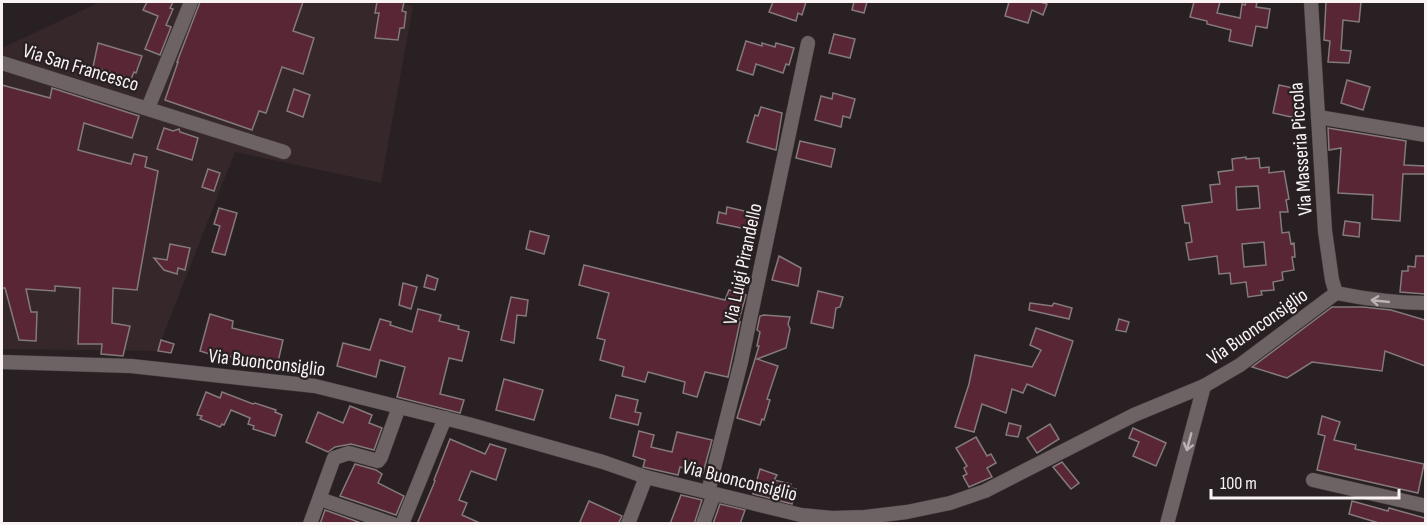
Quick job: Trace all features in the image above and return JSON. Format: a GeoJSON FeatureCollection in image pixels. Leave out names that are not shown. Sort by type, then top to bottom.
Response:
{"type":"FeatureCollection","features":[{"type":"Feature","properties":{"kind":"street","name":"Via San Francesco"},"geometry":{"type":"LineString","coordinates":[[148,108],[191,2]]}},
{"type":"Feature","properties":{"kind":"street","name":"Via Masseria Piccola"},"geometry":{"type":"LineString","coordinates":[[1311,2],[1325,231],[1336,293]]}},
{"type":"Feature","properties":{"kind":"street","name":"Via Luigi Pirandello"},"geometry":{"type":"LineString","coordinates":[[703,524],[741,362],[808,43]]}},
{"type":"Feature","properties":{"kind":"street","name":"Via San Francesco"},"geometry":{"type":"LineString","coordinates":[[2,63],[284,152]]}},
{"type":"Feature","properties":{"kind":"street"},"geometry":{"type":"LineString","coordinates":[[1318,117],[1425,135]]}},
{"type":"Feature","properties":{"kind":"street","name":"Via Buonconsiglio"},"geometry":{"type":"LineString","coordinates":[[2,362],[131,366],[304,385],[445,418],[646,477],[811,516],[906,518],[985,491],[1134,415],[1204,386],[1240,365],[1336,293],[1381,302],[1425,303]]}},
{"type":"Feature","properties":{"kind":"street"},"geometry":{"type":"LineString","coordinates":[[1167,524],[1204,386]]}},
{"type":"Feature","properties":{"kind":"street"},"geometry":{"type":"LineString","coordinates":[[310,524],[334,459],[338,455],[349,453],[378,461],[399,407]]}},
{"type":"Feature","properties":{"kind":"street"},"geometry":{"type":"LineString","coordinates":[[402,524],[445,418]]}},
{"type":"Feature","properties":{"kind":"street"},"geometry":{"type":"LineString","coordinates":[[628,524],[646,477]]}},
{"type":"Feature","properties":{"kind":"street"},"geometry":{"type":"LineString","coordinates":[[1313,480],[1425,506]]}},
{"type":"Feature","properties":{"kind":"street"},"geometry":{"type":"LineString","coordinates":[[320,499],[393,524]]}},
{"type":"Feature","properties":{"kind":"shaded area"},"geometry":{"type":"Polygon","coordinates":[[[100,2],[397,2],[413,6],[381,183],[235,152],[157,351],[2,349],[2,48],[100,2]]]}},
{"type":"Feature","properties":{"kind":"building"},"geometry":{"type":"Polygon","coordinates":[[[147,2],[173,2],[170,8],[173,9],[166,25],[171,27],[160,55],[145,49],[158,16],[143,10],[147,2]]]}},
{"type":"Feature","properties":{"kind":"building"},"geometry":{"type":"Polygon","coordinates":[[[200,2],[303,2],[293,31],[314,38],[303,74],[282,67],[266,113],[259,111],[252,130],[165,100],[200,2]]]}},
{"type":"Feature","properties":{"kind":"building"},"geometry":{"type":"Polygon","coordinates":[[[377,2],[404,2],[402,11],[406,12],[404,28],[400,28],[398,40],[375,38],[379,13],[375,13],[377,2]]]}},
{"type":"Feature","properties":{"kind":"building"},"geometry":{"type":"Polygon","coordinates":[[[773,2],[806,2],[802,15],[798,13],[796,21],[769,12],[773,2]]]}},
{"type":"Feature","properties":{"kind":"building"},"geometry":{"type":"Polygon","coordinates":[[[854,2],[867,2],[864,13],[852,10],[854,2]]]}},
{"type":"Feature","properties":{"kind":"building"},"geometry":{"type":"Polygon","coordinates":[[[1009,2],[1047,4],[1043,15],[1032,10],[1028,23],[1005,16],[1009,2]]]}},
{"type":"Feature","properties":{"kind":"building"},"geometry":{"type":"Polygon","coordinates":[[[1194,2],[1220,2],[1217,13],[1240,18],[1242,4],[1257,2],[1256,7],[1270,9],[1267,28],[1256,26],[1252,46],[1229,41],[1231,30],[1190,17],[1194,2]]]}},
{"type":"Feature","properties":{"kind":"building"},"geometry":{"type":"Polygon","coordinates":[[[1326,2],[1361,2],[1359,22],[1343,20],[1341,50],[1351,51],[1349,63],[1328,62],[1330,41],[1324,40],[1326,2]]]}},
{"type":"Feature","properties":{"kind":"building"},"geometry":{"type":"Polygon","coordinates":[[[834,34],[855,39],[850,58],[829,53],[834,34]]]}},
{"type":"Feature","properties":{"kind":"building"},"geometry":{"type":"Polygon","coordinates":[[[746,41],[762,46],[762,43],[775,47],[776,43],[794,48],[789,65],[786,64],[783,73],[756,64],[753,75],[737,70],[746,41]]]}},
{"type":"Feature","properties":{"kind":"building"},"geometry":{"type":"Polygon","coordinates":[[[98,43],[142,56],[136,73],[134,72],[131,79],[93,67],[98,43]]]}},
{"type":"Feature","properties":{"kind":"building"},"geometry":{"type":"Polygon","coordinates":[[[1347,80],[1370,87],[1363,110],[1341,103],[1347,80]]]}},
{"type":"Feature","properties":{"kind":"building"},"geometry":{"type":"Polygon","coordinates":[[[2,85],[50,98],[52,88],[139,116],[132,138],[84,123],[78,150],[131,164],[134,154],[147,157],[145,167],[158,171],[137,290],[113,288],[112,323],[130,326],[123,356],[101,354],[102,344],[78,344],[80,288],[55,286],[55,291],[26,289],[31,312],[37,312],[36,341],[19,340],[5,288],[2,288],[2,85]]]}},
{"type":"Feature","properties":{"kind":"building"},"geometry":{"type":"Polygon","coordinates":[[[1279,85],[1303,90],[1296,118],[1273,113],[1279,85]]]}},
{"type":"Feature","properties":{"kind":"building"},"geometry":{"type":"Polygon","coordinates":[[[294,89],[310,95],[303,117],[287,111],[294,89]]]}},
{"type":"Feature","properties":{"kind":"building"},"geometry":{"type":"Polygon","coordinates":[[[833,93],[855,99],[850,118],[843,116],[841,127],[815,120],[821,96],[832,99],[833,93]]]}},
{"type":"Feature","properties":{"kind":"building"},"geometry":{"type":"Polygon","coordinates":[[[761,107],[782,113],[776,150],[747,142],[755,115],[758,116],[761,107]]]}},
{"type":"Feature","properties":{"kind":"building"},"geometry":{"type":"Polygon","coordinates":[[[164,128],[173,131],[179,129],[180,132],[198,138],[192,160],[157,149],[164,128]]]}},
{"type":"Feature","properties":{"kind":"building"},"geometry":{"type":"Polygon","coordinates":[[[1328,128],[1406,141],[1404,165],[1425,166],[1425,174],[1403,174],[1400,221],[1372,219],[1373,195],[1338,193],[1341,148],[1329,150],[1328,128]]]}},
{"type":"Feature","properties":{"kind":"building"},"geometry":{"type":"Polygon","coordinates":[[[800,141],[835,149],[831,167],[796,158],[800,141]]]}},
{"type":"Feature","properties":{"kind":"building"},"geometry":{"type":"Polygon","coordinates":[[[1259,158],[1260,168],[1269,167],[1269,173],[1284,171],[1289,199],[1286,200],[1288,212],[1280,212],[1282,233],[1289,232],[1291,244],[1294,243],[1295,257],[1292,257],[1294,270],[1282,272],[1283,280],[1273,282],[1274,290],[1261,291],[1262,295],[1248,297],[1246,282],[1231,284],[1230,273],[1219,274],[1217,256],[1189,260],[1186,243],[1192,242],[1189,223],[1185,223],[1182,206],[1212,202],[1210,185],[1220,184],[1218,172],[1233,170],[1232,159],[1259,158]],[[1258,186],[1236,187],[1237,210],[1260,208],[1258,186]],[[1264,242],[1242,244],[1244,267],[1266,265],[1264,242]]]}},
{"type":"Feature","properties":{"kind":"building"},"geometry":{"type":"Polygon","coordinates":[[[208,169],[220,173],[214,191],[202,187],[208,169]]]}},
{"type":"Feature","properties":{"kind":"building"},"geometry":{"type":"Polygon","coordinates":[[[727,207],[749,212],[746,229],[717,223],[719,212],[726,214],[727,207]]]}},
{"type":"Feature","properties":{"kind":"building"},"geometry":{"type":"Polygon","coordinates":[[[219,208],[237,213],[225,255],[212,252],[220,226],[214,224],[219,208]]]}},
{"type":"Feature","properties":{"kind":"building"},"geometry":{"type":"Polygon","coordinates":[[[1345,221],[1360,223],[1359,237],[1343,235],[1345,221]]]}},
{"type":"Feature","properties":{"kind":"building"},"geometry":{"type":"Polygon","coordinates":[[[530,231],[549,236],[544,254],[526,249],[530,231]]]}},
{"type":"Feature","properties":{"kind":"building"},"geometry":{"type":"Polygon","coordinates":[[[170,244],[190,248],[185,270],[178,268],[177,274],[164,270],[154,258],[167,260],[170,244]]]}},
{"type":"Feature","properties":{"kind":"building"},"geometry":{"type":"Polygon","coordinates":[[[779,256],[801,268],[798,286],[772,280],[779,256]]]}},
{"type":"Feature","properties":{"kind":"building"},"geometry":{"type":"Polygon","coordinates":[[[1416,256],[1425,256],[1425,294],[1400,292],[1402,271],[1408,271],[1408,266],[1415,267],[1416,256]]]}},
{"type":"Feature","properties":{"kind":"building"},"geometry":{"type":"Polygon","coordinates":[[[584,265],[725,300],[729,290],[746,295],[738,323],[740,322],[728,377],[705,372],[697,397],[683,393],[685,382],[648,372],[645,382],[622,376],[624,367],[600,360],[605,340],[597,338],[609,293],[579,285],[584,265]]]}},
{"type":"Feature","properties":{"kind":"building"},"geometry":{"type":"Polygon","coordinates":[[[427,275],[438,279],[435,290],[424,287],[427,275]]]}},
{"type":"Feature","properties":{"kind":"building"},"geometry":{"type":"Polygon","coordinates":[[[403,283],[417,287],[411,309],[399,305],[403,283]]]}},
{"type":"Feature","properties":{"kind":"building"},"geometry":{"type":"Polygon","coordinates":[[[818,291],[843,297],[840,307],[836,308],[833,328],[811,323],[818,291]]]}},
{"type":"Feature","properties":{"kind":"building"},"geometry":{"type":"Polygon","coordinates":[[[511,297],[528,300],[526,316],[517,315],[514,343],[501,340],[511,297]]]}},
{"type":"Feature","properties":{"kind":"building"},"geometry":{"type":"Polygon","coordinates":[[[1030,303],[1052,306],[1054,303],[1072,308],[1069,319],[1029,310],[1030,303]]]}},
{"type":"Feature","properties":{"kind":"building"},"geometry":{"type":"Polygon","coordinates":[[[1332,307],[1391,310],[1425,320],[1425,366],[1385,351],[1382,371],[1312,362],[1287,378],[1252,367],[1332,307]]]}},
{"type":"Feature","properties":{"kind":"building"},"geometry":{"type":"Polygon","coordinates":[[[418,309],[441,315],[439,321],[459,326],[458,329],[469,332],[462,361],[449,358],[440,394],[464,400],[460,413],[397,397],[405,367],[380,360],[376,377],[337,366],[343,343],[370,350],[380,319],[412,332],[418,309]]]}},
{"type":"Feature","properties":{"kind":"building"},"geometry":{"type":"Polygon","coordinates":[[[210,314],[233,321],[232,328],[283,340],[277,366],[214,351],[213,355],[200,351],[210,314]]]}},
{"type":"Feature","properties":{"kind":"building"},"geometry":{"type":"Polygon","coordinates":[[[760,316],[790,317],[788,324],[790,329],[786,348],[757,359],[778,366],[767,399],[770,400],[764,420],[762,419],[760,425],[737,418],[759,346],[757,346],[760,332],[757,330],[760,316]]]}},
{"type":"Feature","properties":{"kind":"building"},"geometry":{"type":"Polygon","coordinates":[[[1119,319],[1129,322],[1126,332],[1116,330],[1119,319]]]}},
{"type":"Feature","properties":{"kind":"building"},"geometry":{"type":"Polygon","coordinates":[[[1036,328],[1073,341],[1055,396],[1027,384],[1023,393],[1012,389],[1006,413],[982,404],[974,432],[955,427],[969,384],[975,355],[1032,367],[1041,350],[1030,345],[1036,328]]]}},
{"type":"Feature","properties":{"kind":"building"},"geometry":{"type":"Polygon","coordinates":[[[161,340],[174,344],[171,353],[158,351],[161,340]]]}},
{"type":"Feature","properties":{"kind":"building"},"geometry":{"type":"Polygon","coordinates":[[[504,379],[543,390],[534,420],[496,410],[504,379]]]}},
{"type":"Feature","properties":{"kind":"building"},"geometry":{"type":"Polygon","coordinates":[[[206,392],[220,398],[222,392],[276,410],[275,412],[282,415],[275,436],[253,429],[254,426],[248,424],[250,418],[231,410],[224,425],[220,427],[200,419],[202,416],[197,415],[206,392]]]}},
{"type":"Feature","properties":{"kind":"building"},"geometry":{"type":"Polygon","coordinates":[[[616,395],[638,400],[635,412],[641,413],[638,425],[610,418],[616,395]]]}},
{"type":"Feature","properties":{"kind":"building"},"geometry":{"type":"Polygon","coordinates":[[[350,406],[372,415],[369,423],[382,428],[374,450],[351,444],[335,447],[328,452],[306,442],[318,412],[343,423],[350,406]]]}},
{"type":"Feature","properties":{"kind":"building"},"geometry":{"type":"Polygon","coordinates":[[[1322,416],[1340,422],[1334,440],[1356,445],[1355,449],[1424,464],[1418,493],[1317,470],[1325,436],[1318,434],[1322,416]]]}},
{"type":"Feature","properties":{"kind":"building"},"geometry":{"type":"Polygon","coordinates":[[[1009,423],[1021,426],[1018,437],[1006,435],[1009,423]]]}},
{"type":"Feature","properties":{"kind":"building"},"geometry":{"type":"Polygon","coordinates":[[[1050,424],[1059,439],[1037,453],[1027,438],[1050,424]]]}},
{"type":"Feature","properties":{"kind":"building"},"geometry":{"type":"Polygon","coordinates":[[[1133,428],[1166,443],[1156,466],[1133,456],[1139,442],[1129,438],[1133,428]]]}},
{"type":"Feature","properties":{"kind":"building"},"geometry":{"type":"Polygon","coordinates":[[[639,431],[654,435],[651,447],[672,452],[677,432],[712,440],[703,473],[680,467],[678,475],[643,467],[645,460],[633,456],[639,431]]]}},
{"type":"Feature","properties":{"kind":"building"},"geometry":{"type":"Polygon","coordinates":[[[976,437],[987,456],[991,454],[996,463],[987,468],[992,477],[969,487],[963,476],[967,474],[964,468],[967,466],[956,448],[976,437]]]}},
{"type":"Feature","properties":{"kind":"building"},"geometry":{"type":"Polygon","coordinates":[[[450,439],[485,454],[490,444],[506,449],[496,480],[471,471],[459,500],[467,503],[462,515],[482,524],[417,524],[435,481],[450,439]]]}},
{"type":"Feature","properties":{"kind":"building"},"geometry":{"type":"Polygon","coordinates":[[[1062,462],[1079,483],[1071,489],[1053,467],[1062,462]]]}},
{"type":"Feature","properties":{"kind":"building"},"geometry":{"type":"Polygon","coordinates":[[[355,464],[376,470],[382,474],[378,483],[404,496],[396,515],[340,496],[355,464]]]}},
{"type":"Feature","properties":{"kind":"building"},"geometry":{"type":"Polygon","coordinates":[[[760,469],[777,475],[774,480],[791,484],[790,488],[796,489],[792,504],[753,494],[760,469]]]}},
{"type":"Feature","properties":{"kind":"building"},"geometry":{"type":"Polygon","coordinates":[[[681,495],[702,500],[694,524],[670,524],[681,495]]]}},
{"type":"Feature","properties":{"kind":"building"},"geometry":{"type":"Polygon","coordinates":[[[589,501],[622,516],[618,524],[579,524],[589,501]]]}},
{"type":"Feature","properties":{"kind":"building"},"geometry":{"type":"Polygon","coordinates":[[[1352,501],[1425,518],[1425,524],[1382,524],[1349,514],[1352,501]]]}},
{"type":"Feature","properties":{"kind":"building"},"geometry":{"type":"Polygon","coordinates":[[[720,504],[745,510],[740,524],[713,524],[720,504]]]}},
{"type":"Feature","properties":{"kind":"building"},"geometry":{"type":"Polygon","coordinates":[[[325,510],[364,524],[320,524],[325,510]]]}}]}
